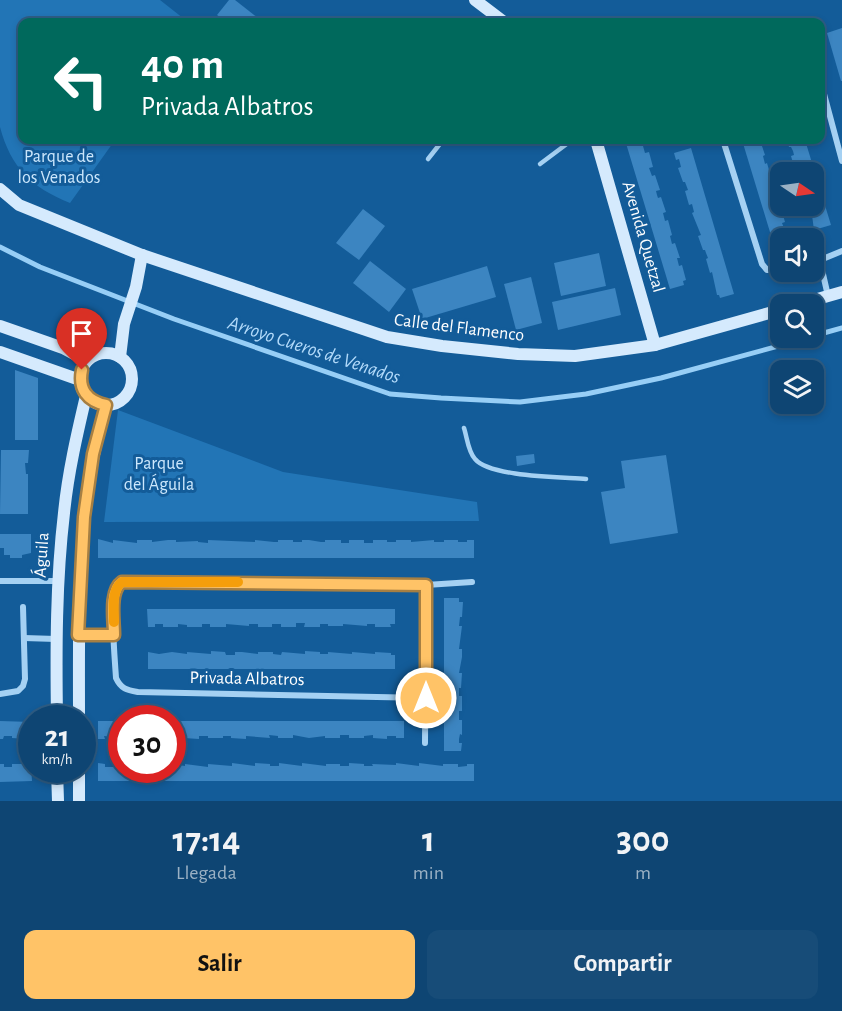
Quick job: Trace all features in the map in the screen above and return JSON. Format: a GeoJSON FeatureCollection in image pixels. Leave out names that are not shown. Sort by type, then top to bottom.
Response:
{"type":"FeatureCollection","features":[{"type":"Feature","properties":{"kind":"street"},"geometry":{"type":"LineString","coordinates":[[475,0],[499,18]]}},
{"type":"Feature","properties":{"kind":"street"},"geometry":{"type":"LineString","coordinates":[[825,107],[842,161]]}},
{"type":"Feature","properties":{"kind":"street","name":"Avenida Quetzal"},"geometry":{"type":"LineString","coordinates":[[597,144],[656,345]]}},
{"type":"Feature","properties":{"kind":"street"},"geometry":{"type":"LineString","coordinates":[[724,144],[762,264],[770,270]]}},
{"type":"Feature","properties":{"kind":"street","name":"Calle del Flamenco"},"geometry":{"type":"LineString","coordinates":[[0,189],[19,206],[142,255],[387,338],[518,354],[574,356],[656,345],[770,313]]}},
{"type":"Feature","properties":{"kind":"street"},"geometry":{"type":"LineString","coordinates":[[824,259],[842,251]]}},
{"type":"Feature","properties":{"kind":"street"},"geometry":{"type":"LineString","coordinates":[[120,357],[123,324],[136,287],[142,255]]}},
{"type":"Feature","properties":{"kind":"street"},"geometry":{"type":"LineString","coordinates":[[823,282],[828,296]]}},
{"type":"Feature","properties":{"kind":"street"},"geometry":{"type":"LineString","coordinates":[[824,297],[842,292]]}},
{"type":"Feature","properties":{"kind":"street"},"geometry":{"type":"LineString","coordinates":[[0,326],[63,348],[87,361]]}},
{"type":"Feature","properties":{"kind":"street"},"geometry":{"type":"LineString","coordinates":[[0,351],[80,380]]}},
{"type":"Feature","properties":{"kind":"street"},"geometry":{"type":"LineString","coordinates":[[109,353],[120,357],[131,371],[132,381],[129,390],[124,398],[116,403],[106,405],[95,403],[86,396],[80,380],[82,370],[87,361],[97,355],[109,353]]}},
{"type":"Feature","properties":{"kind":"street","name":"Águila"},"geometry":{"type":"LineString","coordinates":[[57,705],[58,581],[64,511],[73,452],[86,396]]}},
{"type":"Feature","properties":{"kind":"street"},"geometry":{"type":"LineString","coordinates":[[79,705],[78,635],[84,517],[93,454],[106,405]]}},
{"type":"Feature","properties":{"kind":"street"},"geometry":{"type":"LineString","coordinates":[[0,581],[58,581]]}},
{"type":"Feature","properties":{"kind":"street","name":"Privada Albatros"},"geometry":{"type":"LineString","coordinates":[[426,698],[129,691],[119,684],[116,678],[115,592],[122,582],[426,585],[472,582]]}},
{"type":"Feature","properties":{"kind":"street"},"geometry":{"type":"LineString","coordinates":[[425,743],[426,585]]}},
{"type":"Feature","properties":{"kind":"street"},"geometry":{"type":"LineString","coordinates":[[0,694],[18,691],[25,679],[23,607]]}},
{"type":"Feature","properties":{"kind":"street"},"geometry":{"type":"LineString","coordinates":[[78,635],[114,635]]}},
{"type":"Feature","properties":{"kind":"street"},"geometry":{"type":"LineString","coordinates":[[24,638],[56,639]]}},
{"type":"Feature","properties":{"kind":"street"},"geometry":{"type":"LineString","coordinates":[[57,783],[58,801]]}},
{"type":"Feature","properties":{"kind":"street"},"geometry":{"type":"LineString","coordinates":[[79,783],[79,801]]}},
{"type":"Feature","properties":{"kind":"lane"},"geometry":{"type":"LineString","coordinates":[[428,159],[440,144]]}},
{"type":"Feature","properties":{"kind":"lane"},"geometry":{"type":"LineString","coordinates":[[540,164],[567,144]]}},
{"type":"Feature","properties":{"kind":"lane"},"geometry":{"type":"LineString","coordinates":[[464,428],[473,458],[482,465],[497,471],[586,479]]}},
{"type":"Feature","properties":{"kind":"green space","name":"Parque de los Venados"},"geometry":{"type":"Polygon","coordinates":[[[0,0],[160,0],[183,18],[18,18],[18,144],[112,144],[70,203],[44,190],[24,174],[10,154],[0,127],[0,0]]]}},
{"type":"Feature","properties":{"kind":"green space","name":"Parque del Águila"},"geometry":{"type":"Polygon","coordinates":[[[118,410],[283,472],[477,502],[479,521],[104,522],[118,410]]]}},
{"type":"Feature","properties":{"kind":"building"},"geometry":{"type":"Polygon","coordinates":[[[229,0],[235,0],[258,18],[221,18],[217,15],[229,0]]]}},
{"type":"Feature","properties":{"kind":"building"},"geometry":{"type":"Polygon","coordinates":[[[842,28],[842,81],[841,81],[827,33],[842,28]]]}},
{"type":"Feature","properties":{"kind":"building"},"geometry":{"type":"Polygon","coordinates":[[[626,144],[645,144],[643,146],[645,153],[649,152],[653,167],[649,168],[652,176],[655,175],[660,190],[656,191],[657,195],[658,198],[661,197],[666,212],[663,213],[665,221],[668,220],[672,244],[675,243],[680,258],[677,258],[679,266],[682,265],[686,280],[683,281],[684,285],[670,289],[626,144]]]}},
{"type":"Feature","properties":{"kind":"building"},"geometry":{"type":"Polygon","coordinates":[[[743,144],[761,144],[765,164],[767,163],[770,174],[770,216],[783,216],[785,222],[782,223],[784,228],[770,228],[770,232],[743,144]]]}},
{"type":"Feature","properties":{"kind":"building"},"geometry":{"type":"Polygon","coordinates":[[[788,144],[806,144],[812,162],[793,162],[791,156],[794,155],[788,144]]]}},
{"type":"Feature","properties":{"kind":"building"},"geometry":{"type":"Polygon","coordinates":[[[691,148],[734,294],[720,298],[717,295],[712,272],[710,273],[706,259],[708,258],[698,236],[701,235],[692,213],[694,212],[692,204],[689,205],[685,191],[688,190],[678,168],[681,167],[679,159],[676,160],[674,153],[691,148]]]}},
{"type":"Feature","properties":{"kind":"building"},"geometry":{"type":"Polygon","coordinates":[[[824,202],[831,225],[814,228],[812,216],[824,216],[824,202]]]}},
{"type":"Feature","properties":{"kind":"building"},"geometry":{"type":"Polygon","coordinates":[[[363,209],[385,226],[359,260],[336,243],[363,209]]]}},
{"type":"Feature","properties":{"kind":"building"},"geometry":{"type":"Polygon","coordinates":[[[599,253],[606,286],[561,296],[554,263],[599,253]]]}},
{"type":"Feature","properties":{"kind":"building"},"geometry":{"type":"Polygon","coordinates":[[[370,261],[406,289],[389,312],[353,283],[370,261]]]}},
{"type":"Feature","properties":{"kind":"building"},"geometry":{"type":"Polygon","coordinates":[[[487,266],[496,297],[422,319],[412,289],[487,266]]]}},
{"type":"Feature","properties":{"kind":"building"},"geometry":{"type":"Polygon","coordinates":[[[531,277],[542,323],[516,330],[504,284],[531,277]]]}},
{"type":"Feature","properties":{"kind":"building"},"geometry":{"type":"Polygon","coordinates":[[[615,288],[621,315],[558,330],[552,302],[615,288]]]}},
{"type":"Feature","properties":{"kind":"building"},"geometry":{"type":"Polygon","coordinates":[[[15,370],[38,378],[38,440],[15,440],[15,370]]]}},
{"type":"Feature","properties":{"kind":"building"},"geometry":{"type":"Polygon","coordinates":[[[1,450],[29,450],[28,463],[25,463],[26,474],[28,474],[28,514],[0,514],[1,450]]]}},
{"type":"Feature","properties":{"kind":"building"},"geometry":{"type":"Polygon","coordinates":[[[534,454],[535,463],[517,466],[516,456],[534,454]]]}},
{"type":"Feature","properties":{"kind":"building"},"geometry":{"type":"Polygon","coordinates":[[[666,455],[678,533],[610,544],[601,492],[625,488],[621,461],[666,455]]]}},
{"type":"Feature","properties":{"kind":"building"},"geometry":{"type":"Polygon","coordinates":[[[0,534],[31,534],[31,553],[22,555],[22,558],[10,558],[10,555],[4,555],[4,548],[0,548],[0,534]]]}},
{"type":"Feature","properties":{"kind":"building"},"geometry":{"type":"Polygon","coordinates":[[[98,539],[113,543],[113,540],[137,543],[137,540],[152,540],[152,542],[176,540],[176,542],[208,543],[208,540],[325,542],[325,540],[341,540],[341,543],[349,543],[349,540],[364,540],[364,543],[373,543],[373,540],[444,542],[444,540],[458,540],[458,542],[467,542],[467,540],[474,540],[474,558],[98,558],[98,539]]]}},
{"type":"Feature","properties":{"kind":"building"},"geometry":{"type":"Polygon","coordinates":[[[444,598],[459,598],[459,602],[463,602],[459,626],[462,626],[459,649],[462,649],[459,673],[462,673],[461,688],[459,688],[459,696],[462,696],[462,711],[459,711],[459,720],[462,720],[462,735],[460,734],[459,739],[459,743],[462,743],[461,751],[444,751],[444,598]]]}},
{"type":"Feature","properties":{"kind":"building"},"geometry":{"type":"Polygon","coordinates":[[[147,609],[395,609],[395,624],[390,624],[391,627],[375,627],[375,624],[328,626],[328,624],[320,624],[320,627],[304,627],[305,623],[296,623],[296,627],[281,627],[281,624],[272,624],[272,627],[258,627],[258,624],[249,624],[249,626],[226,624],[226,627],[210,627],[210,624],[202,624],[202,627],[187,627],[187,625],[178,624],[178,627],[163,627],[163,624],[155,624],[155,627],[148,627],[147,609]]]}},
{"type":"Feature","properties":{"kind":"building"},"geometry":{"type":"Polygon","coordinates":[[[211,651],[225,652],[226,655],[235,655],[235,652],[305,654],[305,651],[320,652],[320,654],[328,654],[328,652],[391,653],[395,655],[395,669],[148,669],[148,652],[211,654],[211,651]]]}},
{"type":"Feature","properties":{"kind":"building"},"geometry":{"type":"Polygon","coordinates":[[[0,721],[18,722],[18,738],[4,736],[0,739],[0,721]]]}},
{"type":"Feature","properties":{"kind":"building"},"geometry":{"type":"Polygon","coordinates":[[[98,721],[108,721],[108,736],[98,739],[98,721]]]}},
{"type":"Feature","properties":{"kind":"building"},"geometry":{"type":"Polygon","coordinates":[[[186,721],[404,721],[404,738],[387,736],[387,739],[373,738],[373,735],[364,736],[364,738],[349,738],[349,735],[340,735],[340,738],[325,738],[325,736],[309,738],[293,735],[293,738],[278,738],[278,736],[269,735],[270,738],[199,736],[199,739],[186,738],[186,721]]]}},
{"type":"Feature","properties":{"kind":"building"},"geometry":{"type":"Polygon","coordinates":[[[98,763],[105,764],[105,767],[108,767],[108,781],[98,781],[98,763]]]}},
{"type":"Feature","properties":{"kind":"building"},"geometry":{"type":"Polygon","coordinates":[[[232,763],[255,766],[255,763],[270,764],[270,766],[279,766],[279,763],[302,766],[302,763],[349,766],[349,763],[373,766],[372,764],[396,765],[396,763],[419,766],[419,763],[443,766],[443,764],[458,764],[458,767],[474,764],[474,781],[186,781],[186,764],[208,767],[208,764],[232,766],[232,763]]]}},
{"type":"Feature","properties":{"kind":"building"},"geometry":{"type":"Polygon","coordinates":[[[0,764],[4,764],[4,767],[12,767],[12,764],[18,764],[18,781],[0,782],[0,764]]]}},
{"type":"Feature","properties":{"kind":"waterway","name":"Arroyo Cueros de Venados"},"geometry":{"type":"LineString","coordinates":[[0,247],[40,267],[174,319],[390,394],[520,402],[586,394],[661,378],[771,348]]}},
{"type":"Feature","properties":{"kind":"waterway","name":"Arroyo Cueros de Venados"},"geometry":{"type":"LineString","coordinates":[[824,333],[842,328]]}},
{"type":"Feature","properties":{"kind":"slow traffic"},"geometry":{"type":"LineString","coordinates":[[114,622],[115,592],[122,582],[238,582]]}},
{"type":"Feature","properties":{"kind":"route"},"geometry":{"type":"LineString","coordinates":[[82,370],[80,380],[86,396],[95,403],[106,405],[93,454],[84,517],[78,635],[114,635],[115,592],[122,582],[426,585],[426,698]]}}]}
